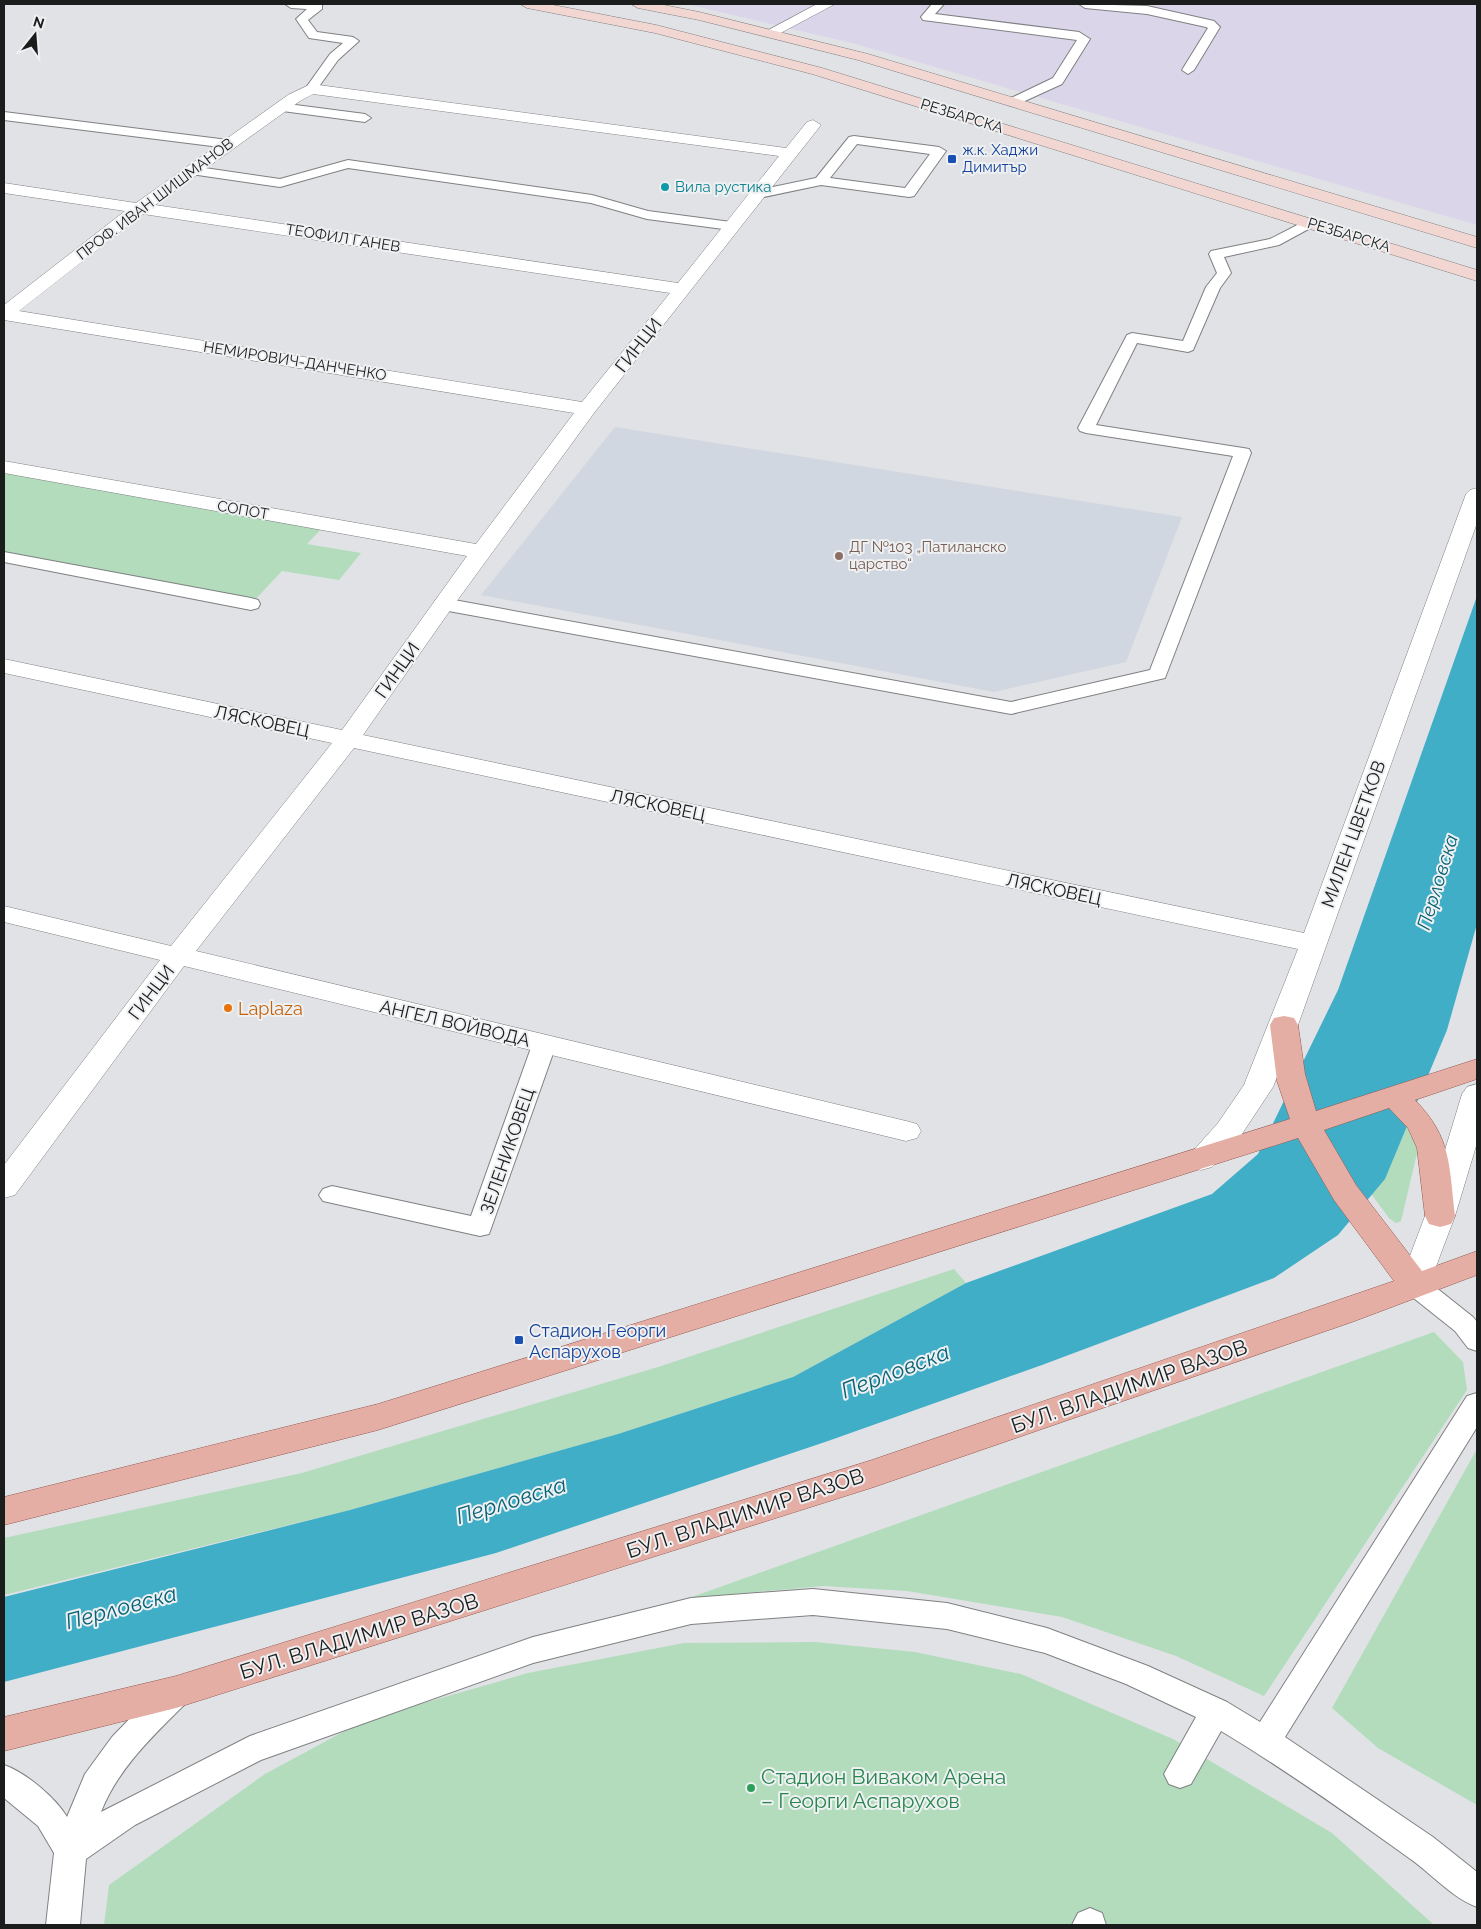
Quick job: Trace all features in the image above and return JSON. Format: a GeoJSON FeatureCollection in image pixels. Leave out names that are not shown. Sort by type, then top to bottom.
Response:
{"type":"FeatureCollection","features":[{"type":"Feature","properties":{"kind":"main road"},"geometry":{"type":"LineString","coordinates":[[1284,1025],[1293,1088],[1306,1125],[1351,1204],[1415,1286]]}},
{"type":"Feature","properties":{"kind":"main road"},"geometry":{"type":"LineString","coordinates":[[4,1511],[378,1417],[1202,1159],[1477,1069]]}},
{"type":"Feature","properties":{"kind":"main road"},"geometry":{"type":"LineString","coordinates":[[1395,1097],[1420,1123],[1432,1148],[1440,1216]]}},
{"type":"Feature","properties":{"kind":"main road","name":"БУЛ. ВЛАДИМИР ВАЗОВ"},"geometry":{"type":"LineString","coordinates":[[4,1734],[176,1692],[927,1455],[1341,1313],[1477,1263]]}},
{"type":"Feature","properties":{"kind":"street","name":"РЕЗБАРСКА"},"geometry":{"type":"LineString","coordinates":[[527,4],[656,29],[817,71],[1477,276]]}},
{"type":"Feature","properties":{"kind":"street","name":"РЕЗБАРСКА"},"geometry":{"type":"LineString","coordinates":[[638,4],[863,57],[1477,243]]}},
{"type":"Feature","properties":{"kind":"street"},"geometry":{"type":"LineString","coordinates":[[770,34],[828,4]]}},
{"type":"Feature","properties":{"kind":"street","name":"ПРОФ. ИВАН ШИШМАНОВ"},"geometry":{"type":"LineString","coordinates":[[4,314],[191,170],[280,107],[310,89]]}},
{"type":"Feature","properties":{"kind":"street"},"geometry":{"type":"LineString","coordinates":[[310,89],[790,153]]}},
{"type":"Feature","properties":{"kind":"street","name":"ГИНЦИ"},"geometry":{"type":"LineString","coordinates":[[4,1187],[177,957],[348,739],[443,604],[587,409],[813,125]]}},
{"type":"Feature","properties":{"kind":"street","name":"ТЕОФИЛ ГАНЕВ"},"geometry":{"type":"LineString","coordinates":[[4,188],[682,289]]}},
{"type":"Feature","properties":{"kind":"street","name":"НЕМИРОВИЧ-ДАНЧЕНКО"},"geometry":{"type":"LineString","coordinates":[[4,314],[587,409]]}},
{"type":"Feature","properties":{"kind":"street","name":"СОПОТ"},"geometry":{"type":"LineString","coordinates":[[4,467],[483,552]]}},
{"type":"Feature","properties":{"kind":"street","name":"МИЛЕН ЦВЕТКОВ"},"geometry":{"type":"LineString","coordinates":[[1202,1159],[1230,1130],[1258,1087],[1284,1025],[1312,943],[1477,494]]}},
{"type":"Feature","properties":{"kind":"street","name":"ЛЯСКОВЕЦ"},"geometry":{"type":"LineString","coordinates":[[4,666],[1312,943]]}},
{"type":"Feature","properties":{"kind":"street","name":"АНГЕЛ ВОЙВОДА"},"geometry":{"type":"LineString","coordinates":[[4,914],[906,1131]]}},
{"type":"Feature","properties":{"kind":"street"},"geometry":{"type":"LineString","coordinates":[[1415,1286],[1440,1216],[1477,1094]]}},
{"type":"Feature","properties":{"kind":"lane"},"geometry":{"type":"LineString","coordinates":[[291,4],[318,7],[302,19],[313,35],[353,41],[334,57],[310,89]]}},
{"type":"Feature","properties":{"kind":"lane"},"geometry":{"type":"LineString","coordinates":[[938,4],[927,17],[1079,36],[1084,39],[1058,81],[1014,102]]}},
{"type":"Feature","properties":{"kind":"lane"},"geometry":{"type":"LineString","coordinates":[[1085,4],[1147,10],[1210,24],[1214,27],[1188,70]]}},
{"type":"Feature","properties":{"kind":"lane"},"geometry":{"type":"LineString","coordinates":[[280,107],[365,118]]}},
{"type":"Feature","properties":{"kind":"lane"},"geometry":{"type":"LineString","coordinates":[[4,116],[228,144]]}},
{"type":"Feature","properties":{"kind":"lane"},"geometry":{"type":"LineString","coordinates":[[759,194],[821,181],[909,193],[939,151],[854,140],[821,181]]}},
{"type":"Feature","properties":{"kind":"lane"},"geometry":{"type":"LineString","coordinates":[[191,170],[280,183],[348,164],[592,199],[647,215],[731,226]]}},
{"type":"Feature","properties":{"kind":"lane"},"geometry":{"type":"LineString","coordinates":[[443,604],[1011,708],[1158,674],[1243,453],[1086,428],[1132,338],[1188,347],[1213,287],[1224,273],[1216,254],[1274,242],[1309,223]]}},
{"type":"Feature","properties":{"kind":"lane"},"geometry":{"type":"LineString","coordinates":[[4,557],[250,604]]}},
{"type":"Feature","properties":{"kind":"lane","name":"ЗЕЛЕНИКОВЕЦ"},"geometry":{"type":"LineString","coordinates":[[332,1195],[480,1227],[544,1045]]}},
{"type":"Feature","properties":{"kind":"lane"},"geometry":{"type":"LineString","coordinates":[[1415,1286],[1464,1324],[1477,1341]]}},
{"type":"Feature","properties":{"kind":"lane"},"geometry":{"type":"LineString","coordinates":[[1265,1741],[1477,1404]]}},
{"type":"Feature","properties":{"kind":"lane"},"geometry":{"type":"LineString","coordinates":[[70,1851],[124,1815],[250,1750],[406,1692],[533,1650],[690,1611],[813,1602],[947,1616],[1047,1641],[1137,1675],[1216,1712],[1265,1741],[1422,1848],[1477,1892]]}},
{"type":"Feature","properties":{"kind":"lane"},"geometry":{"type":"LineString","coordinates":[[62,1925],[70,1851],[96,1784],[123,1747],[176,1692]]}},
{"type":"Feature","properties":{"kind":"lane"},"geometry":{"type":"LineString","coordinates":[[1180,1774],[1216,1712]]}},
{"type":"Feature","properties":{"kind":"lane"},"geometry":{"type":"LineString","coordinates":[[4,1779],[49,1816],[70,1851]]}},
{"type":"Feature","properties":{"kind":"shaded area"},"geometry":{"type":"Polygon","coordinates":[[[686,4],[1477,4],[1477,225],[856,44],[686,4]]]}},
{"type":"Feature","properties":{"kind":"shaded area","name":"ДГ №103 „Патиланско царство“"},"geometry":{"type":"Polygon","coordinates":[[[615,427],[1182,517],[1126,662],[994,692],[481,595],[615,427]]]}},
{"type":"Feature","properties":{"kind":"green space"},"geometry":{"type":"Polygon","coordinates":[[[4,467],[325,525],[307,544],[361,553],[339,580],[282,571],[251,604],[4,557],[4,467]]]}},
{"type":"Feature","properties":{"kind":"green space"},"geometry":{"type":"Polygon","coordinates":[[[1405,1125],[1411,1128],[1418,1149],[1401,1221],[1396,1223],[1389,1218],[1355,1172],[1405,1125]]]}},
{"type":"Feature","properties":{"kind":"green space"},"geometry":{"type":"Polygon","coordinates":[[[954,1269],[966,1283],[793,1377],[618,1434],[350,1510],[4,1595],[4,1538],[302,1473],[658,1367],[954,1269]]]}},
{"type":"Feature","properties":{"kind":"green space"},"geometry":{"type":"Polygon","coordinates":[[[1434,1332],[1463,1362],[1467,1390],[1264,1696],[1176,1656],[1062,1617],[907,1591],[823,1586],[689,1598],[1434,1332]]]}},
{"type":"Feature","properties":{"kind":"green space"},"geometry":{"type":"Polygon","coordinates":[[[1477,1449],[1477,1805],[1378,1748],[1332,1708],[1477,1449]]]}},
{"type":"Feature","properties":{"kind":"green space","name":"Стадион Виваком Арена – Георги Аспарухов"},"geometry":{"type":"Polygon","coordinates":[[[815,1642],[915,1652],[1021,1674],[1173,1739],[1332,1833],[1434,1925],[104,1925],[109,1885],[265,1774],[365,1720],[528,1673],[684,1643],[815,1642]]]}},
{"type":"Feature","properties":{"kind":"water","name":"Перловска"},"geometry":{"type":"Polygon","coordinates":[[[1477,596],[1477,924],[1447,1030],[1385,1179],[1338,1235],[1274,1278],[1042,1365],[828,1441],[496,1553],[4,1682],[4,1597],[350,1510],[618,1434],[793,1377],[966,1283],[1212,1194],[1258,1154],[1338,990],[1477,596]]]}},
{"type":"Feature","properties":{"kind":"place","name":"ж.к. Хаджи Димитър"},"geometry":{"type":"Point","coordinates":[952,159]}},
{"type":"Feature","properties":{"kind":"place","name":"Вила рустика"},"geometry":{"type":"Point","coordinates":[665,187]}},
{"type":"Feature","properties":{"kind":"place","name":"ДГ №103 „Патиланско царство“"},"geometry":{"type":"Point","coordinates":[839,556]}},
{"type":"Feature","properties":{"kind":"place","name":"Laplaza"},"geometry":{"type":"Point","coordinates":[228,1008]}},
{"type":"Feature","properties":{"kind":"place","name":"Стадион Георги Аспарухов"},"geometry":{"type":"Point","coordinates":[519,1340]}},
{"type":"Feature","properties":{"kind":"place","name":"Стадион Виваком Арена – Георги Аспарухов"},"geometry":{"type":"Point","coordinates":[751,1788]}}]}
